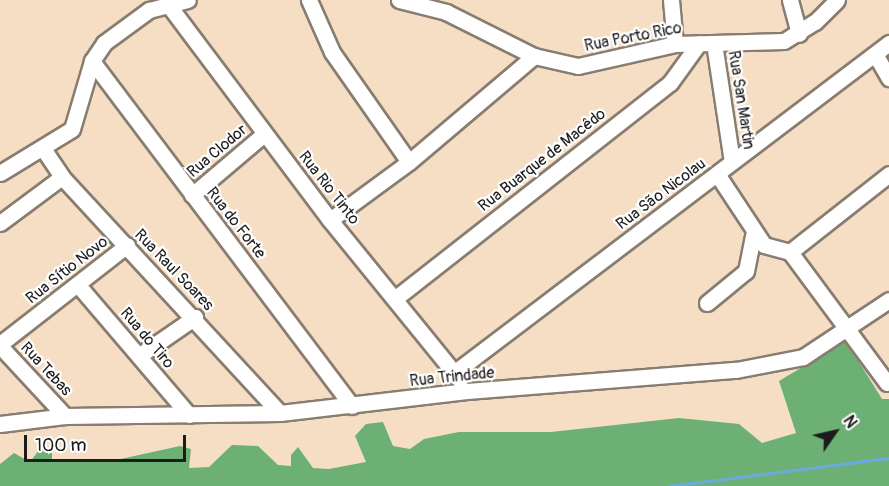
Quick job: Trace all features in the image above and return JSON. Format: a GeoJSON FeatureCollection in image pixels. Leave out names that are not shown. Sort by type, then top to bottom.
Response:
{"type":"FeatureCollection","features":[{"type":"Feature","properties":{"kind":"street"},"geometry":{"type":"LineString","coordinates":[[0,173],[44,150],[77,123],[92,61],[127,24],[168,3],[188,0]]}},
{"type":"Feature","properties":{"kind":"street"},"geometry":{"type":"LineString","coordinates":[[309,0],[332,52],[409,162]]}},
{"type":"Feature","properties":{"kind":"street"},"geometry":{"type":"LineString","coordinates":[[671,0],[675,44]]}},
{"type":"Feature","properties":{"kind":"street"},"geometry":{"type":"LineString","coordinates":[[790,0],[799,34]]}},
{"type":"Feature","properties":{"kind":"street","name":"Rua Porto Rico"},"geometry":{"type":"LineString","coordinates":[[409,1],[479,26],[534,56],[599,65],[675,44],[784,41],[799,34],[837,0]]}},
{"type":"Feature","properties":{"kind":"street","name":"Rua Rio Tinto"},"geometry":{"type":"LineString","coordinates":[[168,3],[330,220],[397,297],[467,391]]}},
{"type":"Feature","properties":{"kind":"street","name":"Rua San Martin"},"geometry":{"type":"LineString","coordinates":[[706,43],[732,162]]}},
{"type":"Feature","properties":{"kind":"street","name":"Rua Buarque de Macêdo"},"geometry":{"type":"LineString","coordinates":[[397,297],[670,83],[706,43]]}},
{"type":"Feature","properties":{"kind":"street","name":"Rua São Nicolau"},"geometry":{"type":"LineString","coordinates":[[455,372],[889,44]]}},
{"type":"Feature","properties":{"kind":"street"},"geometry":{"type":"LineString","coordinates":[[875,54],[889,78]]}},
{"type":"Feature","properties":{"kind":"street"},"geometry":{"type":"LineString","coordinates":[[330,220],[409,162],[534,56]]}},
{"type":"Feature","properties":{"kind":"street","name":"Rua do Forte"},"geometry":{"type":"LineString","coordinates":[[92,61],[352,406]]}},
{"type":"Feature","properties":{"kind":"street","name":"Rua Clodor"},"geometry":{"type":"LineString","coordinates":[[192,195],[264,134]]}},
{"type":"Feature","properties":{"kind":"street","name":"Rua Raul Soares"},"geometry":{"type":"LineString","coordinates":[[44,150],[62,177],[195,317],[280,413]]}},
{"type":"Feature","properties":{"kind":"street"},"geometry":{"type":"LineString","coordinates":[[717,174],[754,231],[772,250],[790,252],[889,174]]}},
{"type":"Feature","properties":{"kind":"street"},"geometry":{"type":"LineString","coordinates":[[0,223],[62,177]]}},
{"type":"Feature","properties":{"kind":"street"},"geometry":{"type":"LineString","coordinates":[[707,303],[746,271],[754,231]]}},
{"type":"Feature","properties":{"kind":"street","name":"Rua Sítio Novo"},"geometry":{"type":"LineString","coordinates":[[0,345],[127,245]]}},
{"type":"Feature","properties":{"kind":"street"},"geometry":{"type":"LineString","coordinates":[[790,252],[850,330],[887,384]]}},
{"type":"Feature","properties":{"kind":"street","name":"Rua do Tiro"},"geometry":{"type":"LineString","coordinates":[[78,285],[189,415]]}},
{"type":"Feature","properties":{"kind":"street","name":"Rua Trindade"},"geometry":{"type":"LineString","coordinates":[[1,422],[65,416],[280,413],[467,391],[644,381],[784,363],[850,330],[889,300]]}},
{"type":"Feature","properties":{"kind":"street"},"geometry":{"type":"LineString","coordinates":[[140,355],[195,317]]}},
{"type":"Feature","properties":{"kind":"street","name":"Rua Tebas"},"geometry":{"type":"LineString","coordinates":[[0,345],[65,416]]}},
{"type":"Feature","properties":{"kind":"green space"},"geometry":{"type":"Polygon","coordinates":[[[846,341],[882,399],[889,399],[889,486],[0,486],[0,464],[14,453],[30,462],[42,446],[52,449],[52,461],[107,462],[180,446],[191,449],[189,468],[209,467],[232,445],[258,446],[278,465],[291,466],[291,455],[298,447],[313,468],[329,469],[366,462],[355,436],[366,424],[383,422],[393,446],[410,449],[424,439],[459,432],[551,432],[679,418],[739,424],[762,443],[796,433],[779,381],[846,341]]]}},
{"type":"Feature","properties":{"kind":"waterway"},"geometry":{"type":"LineString","coordinates":[[669,486],[889,458]]}}]}
